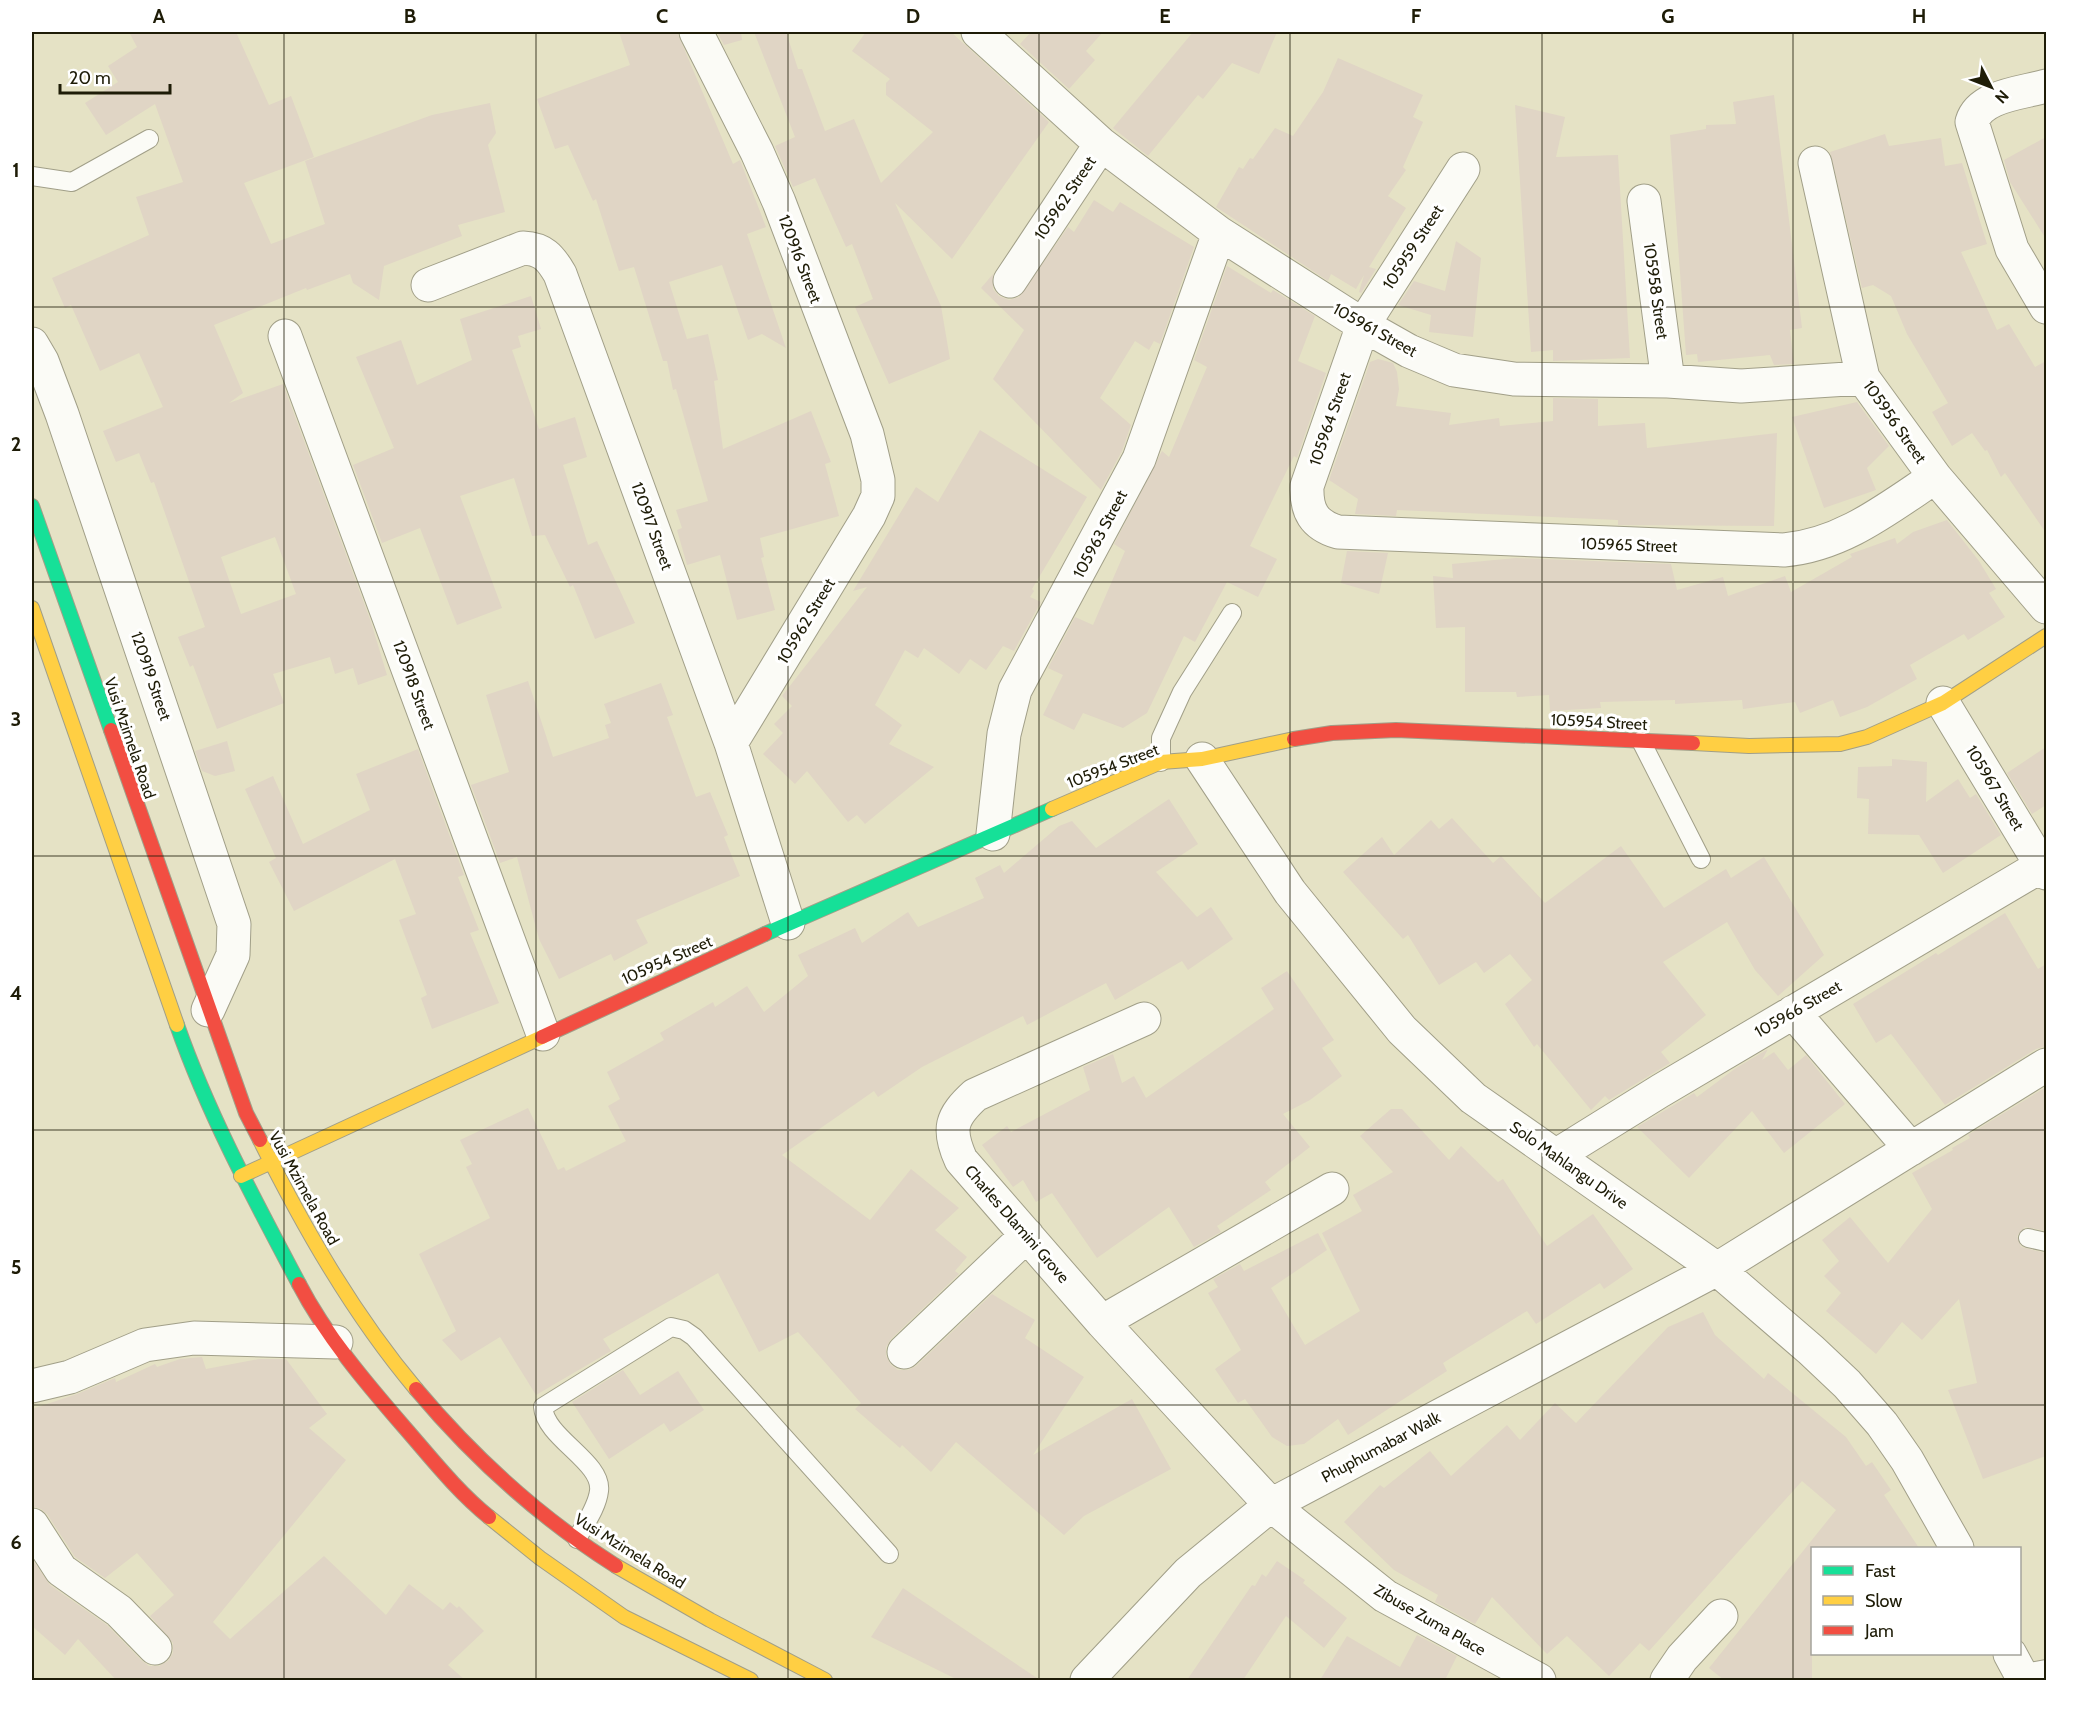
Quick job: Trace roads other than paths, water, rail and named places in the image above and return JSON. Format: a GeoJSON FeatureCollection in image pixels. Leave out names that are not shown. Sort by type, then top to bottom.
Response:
{"type":"FeatureCollection","features":[{"type":"Feature","properties":{"kind":"main road","name":"Vusi Mzimela Road"},"geometry":{"type":"LineString","coordinates":[[32,506],[246,1113],[269,1161],[343,1291],[394,1365],[436,1416],[484,1465],[530,1505],[577,1539],[726,1630],[825,1680]]}},
{"type":"Feature","properties":{"kind":"main road"},"geometry":{"type":"LineString","coordinates":[[32,608],[198,1084],[241,1176],[312,1309],[375,1393],[462,1495],[562,1573],[624,1617],[751,1680]]}},
{"type":"Feature","properties":{"kind":"main road","name":"105954 Street"},"geometry":{"type":"LineString","coordinates":[[241,1176],[543,1034],[788,923],[1161,762],[1202,759],[1266,743],[1332,733],[1396,730],[1749,746],[1840,744],[1867,737],[1943,703],[2046,636]]}},
{"type":"Feature","properties":{"kind":"main road"},"geometry":{"type":"LineString","coordinates":[[562,1573],[577,1539]]}},
{"type":"Feature","properties":{"kind":"street","name":"120916 Street"},"geometry":{"type":"LineString","coordinates":[[696,32],[757,152],[779,202],[867,434],[875,461],[878,496]]}},
{"type":"Feature","properties":{"kind":"street","name":"105961 Street"},"geometry":{"type":"LineString","coordinates":[[978,32],[1101,144],[1219,233],[1363,325],[1409,351],[1454,370],[1514,379],[1668,381],[1741,386],[1863,378]]}},
{"type":"Feature","properties":{"kind":"street"},"geometry":{"type":"LineString","coordinates":[[2046,86],[1988,102],[1974,113],[1972,122],[2002,224],[2021,268],[2046,307]]}},
{"type":"Feature","properties":{"kind":"street","name":"105962 Street"},"geometry":{"type":"LineString","coordinates":[[1010,281],[1101,144]]}},
{"type":"Feature","properties":{"kind":"street","name":"105956 Street"},"geometry":{"type":"LineString","coordinates":[[1815,163],[1863,378],[1935,477],[2046,607]]}},
{"type":"Feature","properties":{"kind":"street","name":"105959 Street"},"geometry":{"type":"LineString","coordinates":[[1363,325],[1463,169]]}},
{"type":"Feature","properties":{"kind":"street","name":"105958 Street"},"geometry":{"type":"LineString","coordinates":[[1644,201],[1668,381]]}},
{"type":"Feature","properties":{"kind":"street","name":"105963 Street"},"geometry":{"type":"LineString","coordinates":[[993,834],[1004,734],[1016,690],[1139,459],[1219,233]]}},
{"type":"Feature","properties":{"kind":"street","name":"120917 Street"},"geometry":{"type":"LineString","coordinates":[[428,285],[523,248],[537,249],[549,256],[564,285],[731,743],[788,923]]}},
{"type":"Feature","properties":{"kind":"street","name":"105964 Street"},"geometry":{"type":"LineString","coordinates":[[1310,513],[1306,502],[1306,486],[1363,325]]}},
{"type":"Feature","properties":{"kind":"street","name":"120918 Street"},"geometry":{"type":"LineString","coordinates":[[285,336],[543,1034]]}},
{"type":"Feature","properties":{"kind":"street","name":"120919 Street"},"geometry":{"type":"LineString","coordinates":[[32,344],[42,361],[62,414],[234,924],[233,955],[208,1010]]}},
{"type":"Feature","properties":{"kind":"street","name":"105965 Street"},"geometry":{"type":"LineString","coordinates":[[1310,513],[1327,529],[1338,532],[1784,550],[1804,548],[1841,536],[1935,477]]}},
{"type":"Feature","properties":{"kind":"street","name":"105962 Street"},"geometry":{"type":"LineString","coordinates":[[731,743],[858,536],[878,496]]}},
{"type":"Feature","properties":{"kind":"street","name":"105967 Street"},"geometry":{"type":"LineString","coordinates":[[1943,703],[2044,870]]}},
{"type":"Feature","properties":{"kind":"street","name":"Solo Mahlangu Drive"},"geometry":{"type":"LineString","coordinates":[[1202,759],[1290,892],[1402,1030],[1473,1098],[1717,1269],[1811,1350],[1847,1384],[1882,1424],[1913,1470],[1956,1547]]}},
{"type":"Feature","properties":{"kind":"street","name":"105966 Street"},"geometry":{"type":"LineString","coordinates":[[1557,1155],[1793,1012],[2044,870]]}},
{"type":"Feature","properties":{"kind":"street"},"geometry":{"type":"LineString","coordinates":[[1793,1012],[1911,1149]]}},
{"type":"Feature","properties":{"kind":"street","name":"Charles Dlamini Grove"},"geometry":{"type":"LineString","coordinates":[[1144,1019],[975,1095],[961,1108],[952,1124],[954,1144],[961,1160],[1102,1322],[1271,1505]]}},
{"type":"Feature","properties":{"kind":"street"},"geometry":{"type":"LineString","coordinates":[[1717,1269],[2046,1065]]}},
{"type":"Feature","properties":{"kind":"street"},"geometry":{"type":"LineString","coordinates":[[1102,1322],[1332,1189]]}},
{"type":"Feature","properties":{"kind":"street"},"geometry":{"type":"LineString","coordinates":[[904,1352],[1027,1235]]}},
{"type":"Feature","properties":{"kind":"street","name":"Phuphumabar Walk"},"geometry":{"type":"LineString","coordinates":[[1087,1680],[1188,1573],[1271,1505],[1717,1269]]}},
{"type":"Feature","properties":{"kind":"street"},"geometry":{"type":"LineString","coordinates":[[32,1386],[70,1377],[145,1345],[194,1338],[336,1342]]}},
{"type":"Feature","properties":{"kind":"street","name":"Zibuse Zuma Place"},"geometry":{"type":"LineString","coordinates":[[1271,1505],[1385,1596],[1539,1680]]}},
{"type":"Feature","properties":{"kind":"street"},"geometry":{"type":"LineString","coordinates":[[32,1525],[61,1570],[119,1611],[155,1648]]}},
{"type":"Feature","properties":{"kind":"street"},"geometry":{"type":"LineString","coordinates":[[1666,1680],[1721,1616]]}},
{"type":"Feature","properties":{"kind":"lane"},"geometry":{"type":"LineString","coordinates":[[32,176],[72,182],[149,139]]}},
{"type":"Feature","properties":{"kind":"lane"},"geometry":{"type":"LineString","coordinates":[[1161,762],[1161,738],[1182,692],[1232,613]]}},
{"type":"Feature","properties":{"kind":"lane"},"geometry":{"type":"LineString","coordinates":[[1641,741],[1701,859]]}},
{"type":"Feature","properties":{"kind":"lane"},"geometry":{"type":"LineString","coordinates":[[2028,1238],[2046,1242]]}},
{"type":"Feature","properties":{"kind":"lane"},"geometry":{"type":"LineString","coordinates":[[577,1539],[600,1490],[596,1475],[544,1416],[543,1407],[671,1327],[684,1329],[694,1337],[889,1554]]}}]}
